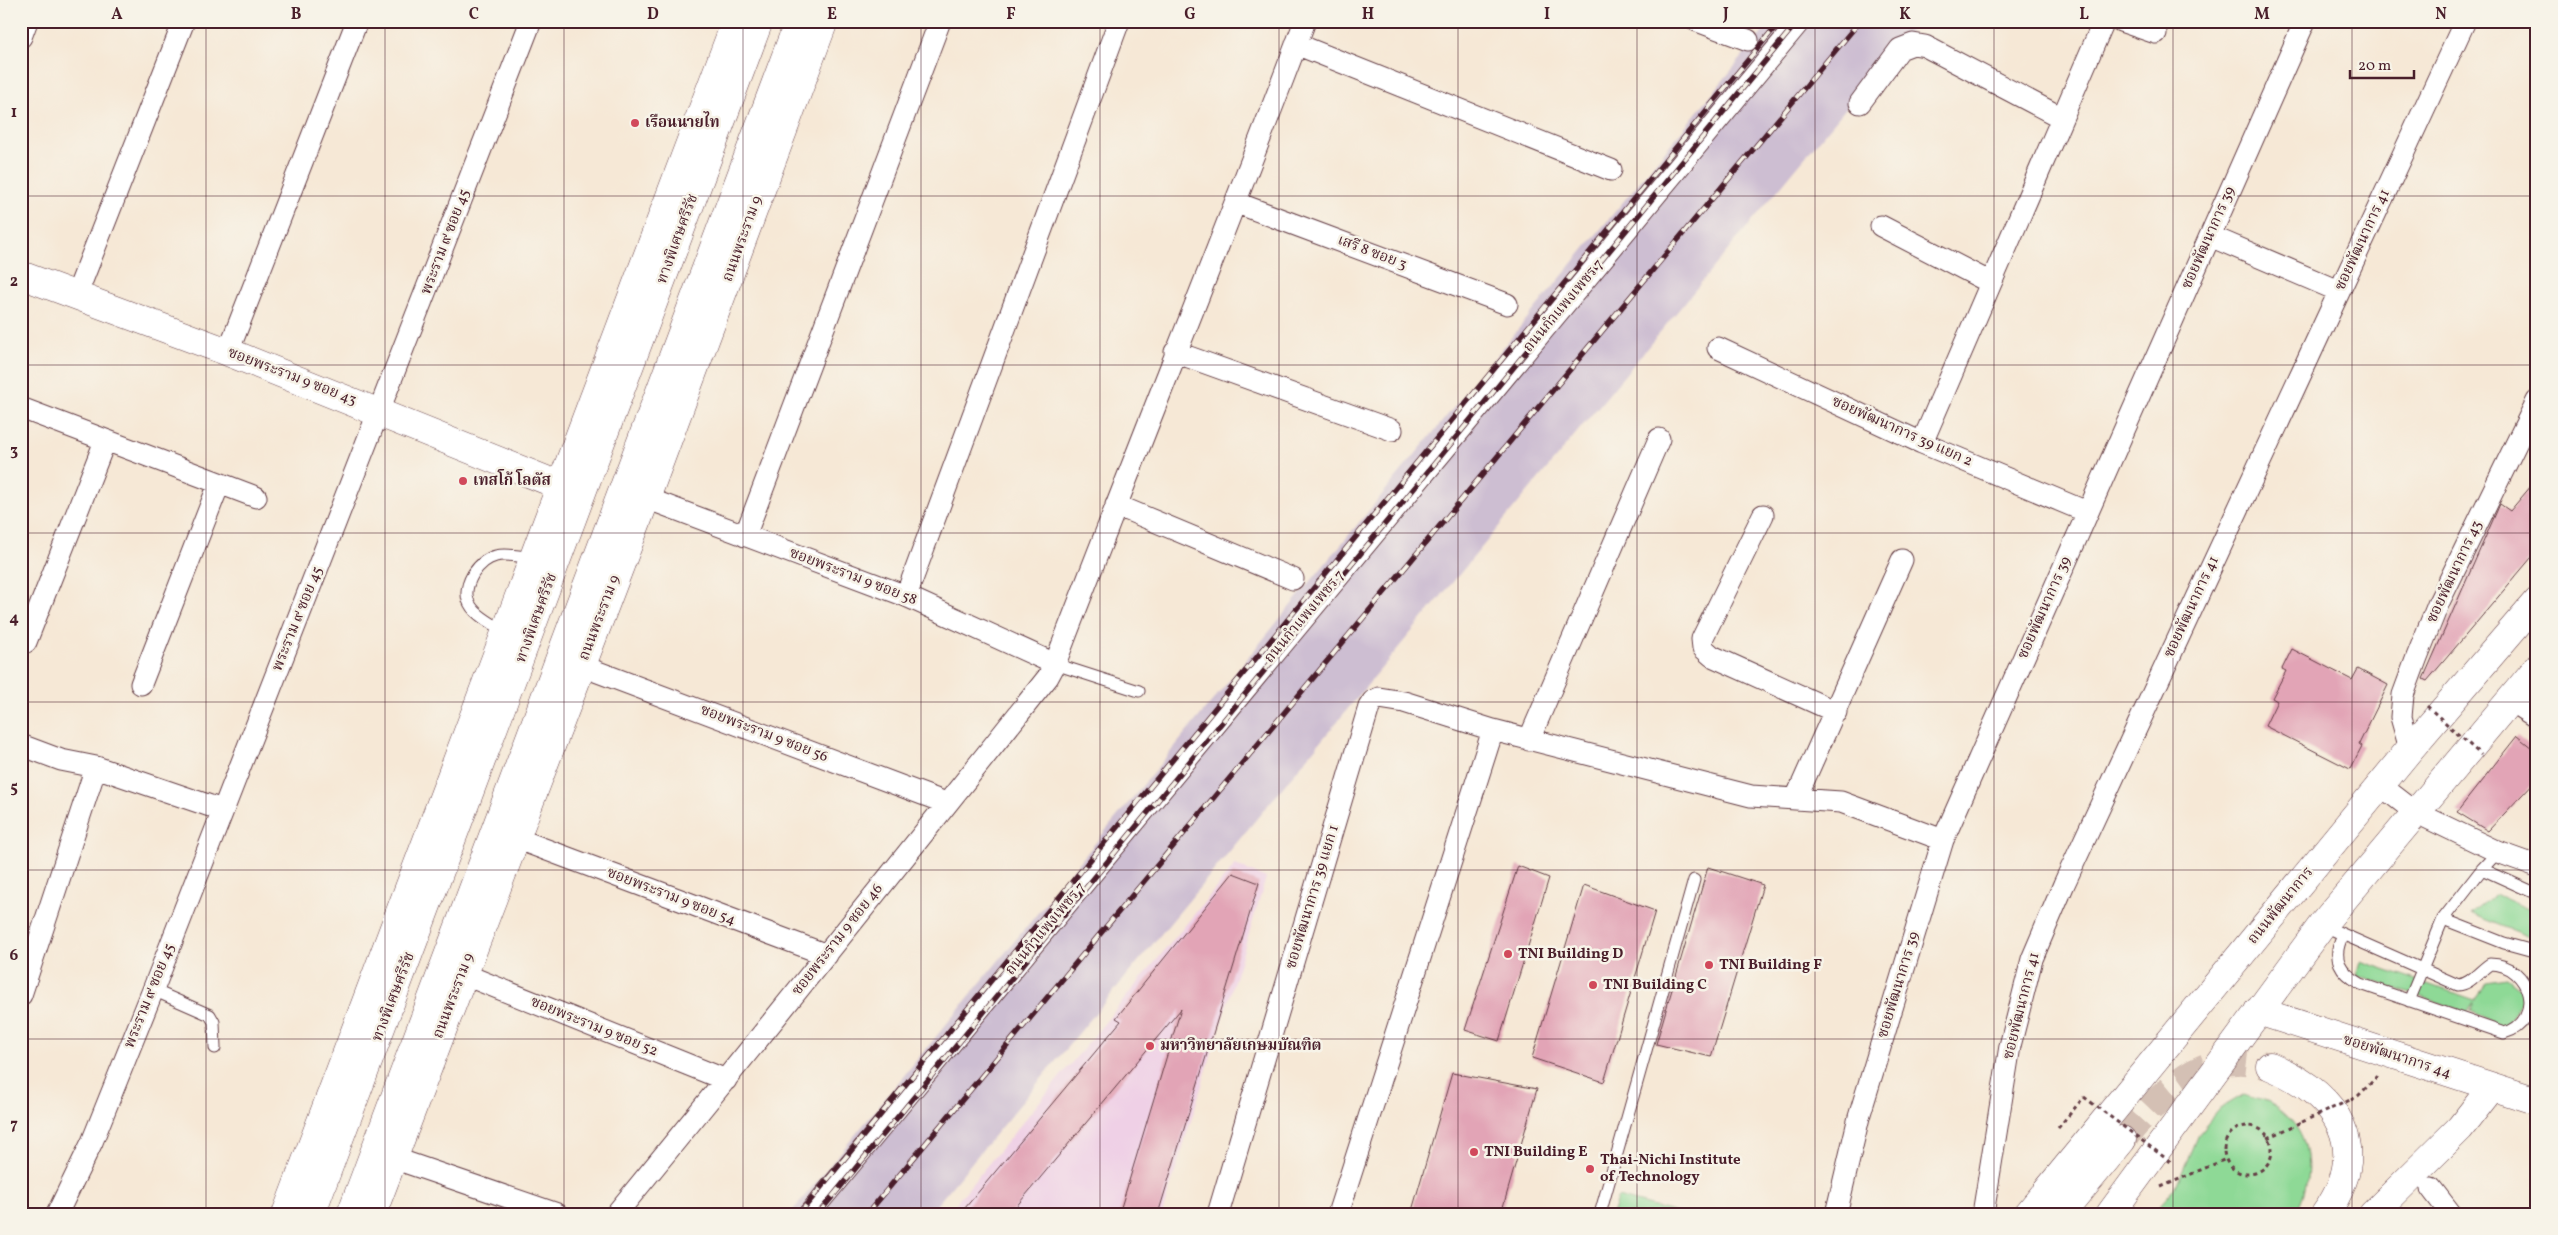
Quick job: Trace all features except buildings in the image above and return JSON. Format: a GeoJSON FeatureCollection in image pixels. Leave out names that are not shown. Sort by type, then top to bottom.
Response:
{"type":"FeatureCollection","features":[{"type":"Feature","properties":{"kind":"main road"},"geometry":{"type":"LineString","coordinates":[[286,1214],[736,21]]}},
{"type":"Feature","properties":{"kind":"main road","name":"ทางพิเศษศรีรัช"},"geometry":{"type":"LineString","coordinates":[[312,1214],[759,21]]}},
{"type":"Feature","properties":{"kind":"main road"},"geometry":{"type":"LineString","coordinates":[[351,1214],[799,21]]}},
{"type":"Feature","properties":{"kind":"main road","name":"ถนนพระราม 9"},"geometry":{"type":"LineString","coordinates":[[372,1214],[462,974],[646,498],[824,21]]}},
{"type":"Feature","properties":{"kind":"main road","name":"ซอยพระราม 9 ซอย 43"},"geometry":{"type":"LineString","coordinates":[[21,274],[228,352],[561,486]]}},
{"type":"Feature","properties":{"kind":"main road","name":"ถนนพัฒนาการ"},"geometry":{"type":"LineString","coordinates":[[2028,1214],[2380,785],[2537,601]]}},
{"type":"Feature","properties":{"kind":"main road"},"geometry":{"type":"LineString","coordinates":[[2110,1214],[2258,1011],[2332,930],[2415,812],[2537,668]]}},
{"type":"Feature","properties":{"kind":"main road","name":"ซอยพัฒนาการ 44"},"geometry":{"type":"LineString","coordinates":[[2258,1011],[2537,1101]]}},
{"type":"Feature","properties":{"kind":"main road"},"geometry":{"type":"LineString","coordinates":[[2270,1066],[2292,1076],[2312,1089],[2338,1119],[2347,1145],[2349,1160],[2343,1186],[2325,1214]]}},
{"type":"Feature","properties":{"kind":"main road"},"geometry":{"type":"LineString","coordinates":[[2373,1214],[2460,1128],[2492,1087]]}},
{"type":"Feature","properties":{"kind":"main road"},"geometry":{"type":"LineString","coordinates":[[2062,1214],[2122,1140]]}},
{"type":"Feature","properties":{"kind":"street"},"geometry":{"type":"LineString","coordinates":[[21,38],[27,21]]}},
{"type":"Feature","properties":{"kind":"street"},"geometry":{"type":"LineString","coordinates":[[76,296],[184,21]]}},
{"type":"Feature","properties":{"kind":"street"},"geometry":{"type":"LineString","coordinates":[[228,352],[357,21]]}},
{"type":"Feature","properties":{"kind":"street","name":"พระราม ๙ ซอย 45"},"geometry":{"type":"LineString","coordinates":[[57,1214],[92,1142],[153,990],[531,21]]}},
{"type":"Feature","properties":{"kind":"street"},"geometry":{"type":"LineString","coordinates":[[744,536],[940,21]]}},
{"type":"Feature","properties":{"kind":"street"},"geometry":{"type":"LineString","coordinates":[[906,596],[1119,21]]}},
{"type":"Feature","properties":{"kind":"street","name":"ซอยพระราม 9 ซอย 46"},"geometry":{"type":"LineString","coordinates":[[616,1214],[828,955],[946,803],[1048,677],[1055,664],[1175,352],[1237,203],[1305,21]]}},
{"type":"Feature","properties":{"kind":"street"},"geometry":{"type":"LineString","coordinates":[[1696,21],[1748,40]]}},
{"type":"Feature","properties":{"kind":"street","name":"ถนนกำแพงเพชร 7"},"geometry":{"type":"LineString","coordinates":[[809,1214],[1800,21]]}},
{"type":"Feature","properties":{"kind":"street"},"geometry":{"type":"LineString","coordinates":[[1922,443],[2104,21]]}},
{"type":"Feature","properties":{"kind":"street"},"geometry":{"type":"LineString","coordinates":[[2121,21],[2156,33]]}},
{"type":"Feature","properties":{"kind":"street","name":"ซอยพัฒนาการ 39"},"geometry":{"type":"LineString","coordinates":[[1836,1214],[1859,1117],[1943,840],[2305,21]]}},
{"type":"Feature","properties":{"kind":"street","name":"ซอยพัฒนาการ 41"},"geometry":{"type":"LineString","coordinates":[[1984,1214],[2010,1046],[2032,959],[2064,884],[2465,21]]}},
{"type":"Feature","properties":{"kind":"street"},"geometry":{"type":"LineString","coordinates":[[1296,44],[1611,170]]}},
{"type":"Feature","properties":{"kind":"street"},"geometry":{"type":"LineString","coordinates":[[1860,103],[1900,49],[1913,44],[1925,46],[2062,118]]}},
{"type":"Feature","properties":{"kind":"street","name":"เสรี 8 ซอย 3"},"geometry":{"type":"LineString","coordinates":[[1237,203],[1507,304]]}},
{"type":"Feature","properties":{"kind":"street"},"geometry":{"type":"LineString","coordinates":[[1881,226],[1991,284]]}},
{"type":"Feature","properties":{"kind":"street"},"geometry":{"type":"LineString","coordinates":[[2210,236],[2339,292]]}},
{"type":"Feature","properties":{"kind":"street","name":"ซอยพัฒนาการ 39 แยก 2"},"geometry":{"type":"LineString","coordinates":[[1718,348],[1922,443],[2087,512]]}},
{"type":"Feature","properties":{"kind":"street"},"geometry":{"type":"LineString","coordinates":[[1175,352],[1392,430]]}},
{"type":"Feature","properties":{"kind":"street","name":"ซอยพัฒนาการ 43"},"geometry":{"type":"LineString","coordinates":[[2410,749],[2401,717],[2403,695],[2439,602],[2537,401]]}},
{"type":"Feature","properties":{"kind":"street"},"geometry":{"type":"LineString","coordinates":[[21,408],[256,497]]}},
{"type":"Feature","properties":{"kind":"street"},"geometry":{"type":"LineString","coordinates":[[1529,740],[1659,439]]}},
{"type":"Feature","properties":{"kind":"street"},"geometry":{"type":"LineString","coordinates":[[26,642],[105,441]]}},
{"type":"Feature","properties":{"kind":"street"},"geometry":{"type":"LineString","coordinates":[[141,684],[218,484]]}},
{"type":"Feature","properties":{"kind":"street","name":"ซอยพระราม 9 ซอย 58"},"geometry":{"type":"LineString","coordinates":[[646,498],[906,596],[1055,664]]}},
{"type":"Feature","properties":{"kind":"street"},"geometry":{"type":"LineString","coordinates":[[1116,505],[1293,579]]}},
{"type":"Feature","properties":{"kind":"street"},"geometry":{"type":"LineString","coordinates":[[1763,515],[1702,639],[1703,648],[1712,656],[1836,712]]}},
{"type":"Feature","properties":{"kind":"street"},"geometry":{"type":"LineString","coordinates":[[1796,798],[1836,712],[1902,560]]}},
{"type":"Feature","properties":{"kind":"street","name":"ซอยพระราม 9 ซอย 56"},"geometry":{"type":"LineString","coordinates":[[582,666],[946,803]]}},
{"type":"Feature","properties":{"kind":"street","name":"ซอยพัฒนาการ 39 แยก 1"},"geometry":{"type":"LineString","coordinates":[[1218,1214],[1369,707],[1373,701],[1379,698],[1404,702],[1529,740],[1751,796],[1841,802],[1943,840]]}},
{"type":"Feature","properties":{"kind":"street"},"geometry":{"type":"LineString","coordinates":[[2509,700],[2537,718]]}},
{"type":"Feature","properties":{"kind":"street"},"geometry":{"type":"LineString","coordinates":[[1338,1214],[1493,730]]}},
{"type":"Feature","properties":{"kind":"street"},"geometry":{"type":"LineString","coordinates":[[21,745],[61,760],[96,767],[222,810]]}},
{"type":"Feature","properties":{"kind":"street"},"geometry":{"type":"LineString","coordinates":[[21,995],[28,949],[96,767]]}},
{"type":"Feature","properties":{"kind":"street"},"geometry":{"type":"LineString","coordinates":[[2380,785],[2415,812],[2498,852],[2537,866]]}},
{"type":"Feature","properties":{"kind":"street","name":"ซอยพระราม 9 ซอย 54"},"geometry":{"type":"LineString","coordinates":[[515,838],[828,955]]}},
{"type":"Feature","properties":{"kind":"street","name":"ซอยพระราม 9 ซอย 52"},"geometry":{"type":"LineString","coordinates":[[462,974],[726,1080]]}},
{"type":"Feature","properties":{"kind":"street"},"geometry":{"type":"LineString","coordinates":[[393,1158],[557,1214]]}},
{"type":"Feature","properties":{"kind":"street"},"geometry":{"type":"LineString","coordinates":[[2432,1188],[2452,1214]]}},
{"type":"Feature","properties":{"kind":"lane"},"geometry":{"type":"LineString","coordinates":[[506,634],[476,612],[468,600],[468,582],[488,557],[501,554],[534,558]]}},
{"type":"Feature","properties":{"kind":"lane"},"geometry":{"type":"LineString","coordinates":[[1055,664],[1139,690]]}},
{"type":"Feature","properties":{"kind":"lane"},"geometry":{"type":"LineString","coordinates":[[2409,1000],[2443,919],[2482,869],[2498,852]]}},
{"type":"Feature","properties":{"kind":"lane"},"geometry":{"type":"LineString","coordinates":[[2482,869],[2537,894]]}},
{"type":"Feature","properties":{"kind":"lane"},"geometry":{"type":"LineString","coordinates":[[1600,1214],[1694,880]]}},
{"type":"Feature","properties":{"kind":"lane"},"geometry":{"type":"LineString","coordinates":[[2443,919],[2504,943],[2537,952]]}},
{"type":"Feature","properties":{"kind":"lane"},"geometry":{"type":"LineString","coordinates":[[2332,930],[2422,971],[2458,985],[2467,983],[2480,970],[2490,964],[2510,968],[2518,974],[2527,987],[2528,1002],[2525,1017],[2512,1030],[2504,1032],[2361,984],[2342,969],[2332,930]]}},
{"type":"Feature","properties":{"kind":"lane"},"geometry":{"type":"LineString","coordinates":[[153,990],[210,1015],[214,1022],[215,1048]]}},
{"type":"Feature","properties":{"kind":"path"},"geometry":{"type":"LineString","coordinates":[[2427,706],[2481,754]]}},
{"type":"Feature","properties":{"kind":"path"},"geometry":{"type":"LineString","coordinates":[[2268,1138],[2358,1096],[2397,1056]]}},
{"type":"Feature","properties":{"kind":"path"},"geometry":{"type":"LineString","coordinates":[[2058,1128],[2084,1097],[2172,1163]]}},
{"type":"Feature","properties":{"kind":"path"},"geometry":{"type":"LineString","coordinates":[[2240,1128],[2256,1128],[2268,1138],[2272,1152],[2270,1160],[2260,1171],[2244,1174],[2237,1172],[2226,1159],[2225,1145],[2228,1138],[2240,1128]]}},
{"type":"Feature","properties":{"kind":"path"},"geometry":{"type":"LineString","coordinates":[[2153,1190],[2226,1159]]}},
{"type":"Feature","properties":{"kind":"shaded area"},"geometry":{"type":"Polygon","coordinates":[[[1772,21],[1918,21],[929,1214],[790,1214],[1772,21]]]}},
{"type":"Feature","properties":{"kind":"shaded area","name":"มหาวิทยาลัยเกษมบัณฑิต"},"geometry":{"type":"Polygon","coordinates":[[[1235,865],[1266,878],[1162,1214],[947,1214],[1235,865]]]}},
{"type":"Feature","properties":{"kind":"green space"},"geometry":{"type":"Polygon","coordinates":[[[2495,894],[2537,913],[2537,940],[2471,914],[2495,894]]]}},
{"type":"Feature","properties":{"kind":"green space"},"geometry":{"type":"Polygon","coordinates":[[[2361,961],[2475,1000],[2485,981],[2507,978],[2527,994],[2503,1029],[2471,1011],[2474,1002],[2467,1012],[2357,976],[2361,961]]]}},
{"type":"Feature","properties":{"kind":"green space"},"geometry":{"type":"Polygon","coordinates":[[[2243,1095],[2269,1103],[2283,1113],[2294,1124],[2302,1138],[2308,1167],[2302,1199],[2295,1214],[2152,1214],[2176,1187],[2198,1134],[2218,1110],[2243,1095]]]}},
{"type":"Feature","properties":{"kind":"green space"},"geometry":{"type":"Polygon","coordinates":[[[1618,1197],[1681,1214],[1612,1214],[1618,1197]]]}},
{"type":"Feature","properties":{"kind":"tunnel"},"geometry":{"type":"LineString","coordinates":[[2122,1140],[2158,1100],[2186,1077],[2219,1063],[2236,1061],[2270,1066]]}},
{"type":"Feature","properties":{"kind":"railway"},"geometry":{"type":"LineString","coordinates":[[799,1214],[1780,21]]}},
{"type":"Feature","properties":{"kind":"railway"},"geometry":{"type":"LineString","coordinates":[[818,1214],[1798,21]]}},
{"type":"Feature","properties":{"kind":"railway"},"geometry":{"type":"LineString","coordinates":[[867,1214],[1860,21]]}},
{"type":"Feature","properties":{"kind":"place","name":"เรือนนายไท"},"geometry":{"type":"Point","coordinates":[635,123]}},
{"type":"Feature","properties":{"kind":"place","name":"เทสโก้ โลตัส"},"geometry":{"type":"Point","coordinates":[463,481]}},
{"type":"Feature","properties":{"kind":"place","name":"TNI Building D"},"geometry":{"type":"Point","coordinates":[1508,954]}},
{"type":"Feature","properties":{"kind":"place","name":"TNI Building F"},"geometry":{"type":"Point","coordinates":[1709,965]}},
{"type":"Feature","properties":{"kind":"place","name":"TNI Building C"},"geometry":{"type":"Point","coordinates":[1593,985]}},
{"type":"Feature","properties":{"kind":"place","name":"มหาวิทยาลัยเกษมบัณฑิต"},"geometry":{"type":"Point","coordinates":[1150,1046]}},
{"type":"Feature","properties":{"kind":"place","name":"TNI Building E"},"geometry":{"type":"Point","coordinates":[1474,1152]}},
{"type":"Feature","properties":{"kind":"place","name":"Thai-Nichi Institute of Technology"},"geometry":{"type":"Point","coordinates":[1590,1169]}}]}
